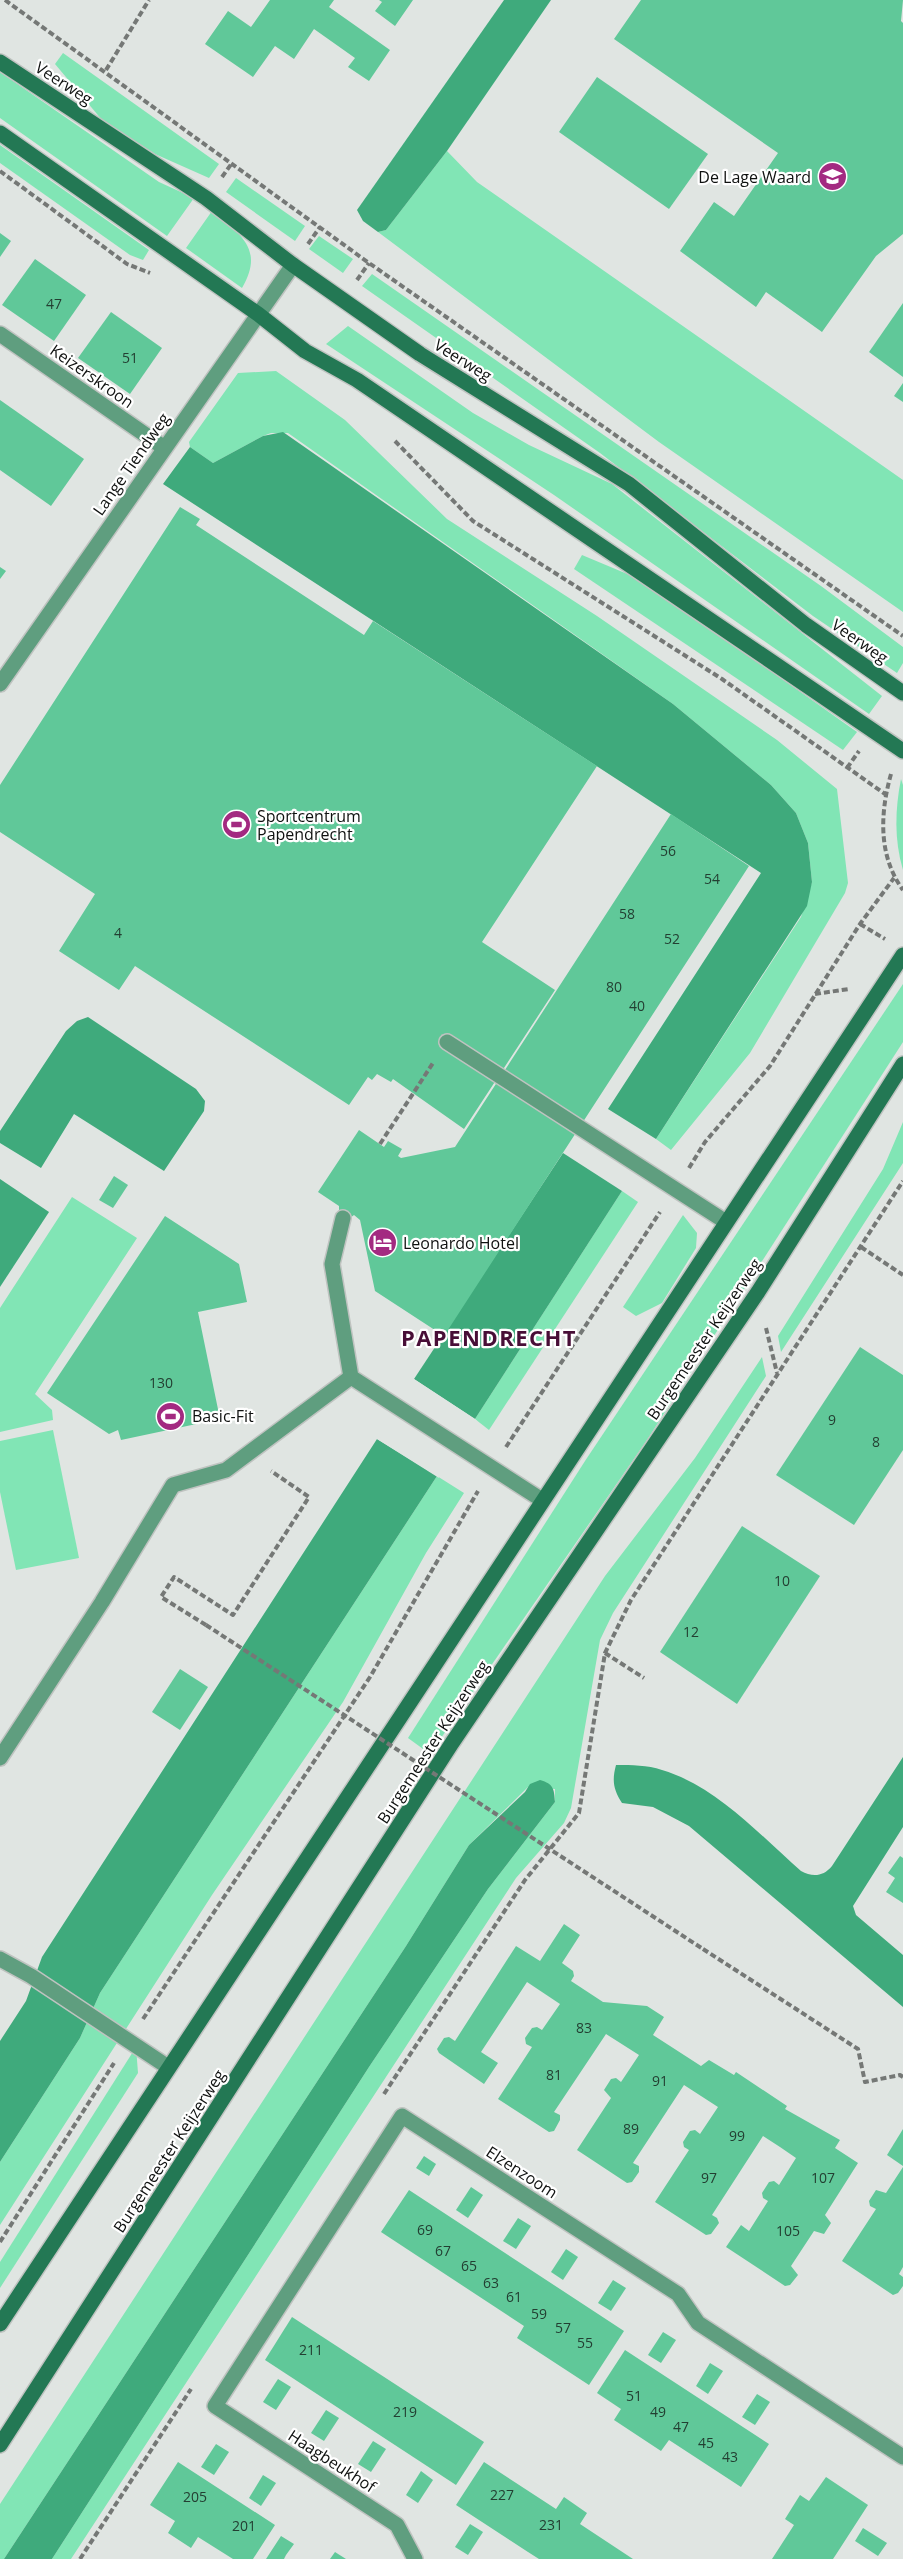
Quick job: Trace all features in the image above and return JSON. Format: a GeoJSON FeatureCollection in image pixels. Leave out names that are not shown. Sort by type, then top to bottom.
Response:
{"type":"FeatureCollection","features":[{"type":"Feature","properties":{"kind":"main road","name":"Veerweg"},"geometry":{"type":"LineString","coordinates":[[0,62],[206,198],[292,265],[420,354],[629,484],[806,625],[903,693]]}},
{"type":"Feature","properties":{"kind":"main road"},"geometry":{"type":"LineString","coordinates":[[0,133],[166,252],[258,314],[305,351],[357,380],[903,751]]}},
{"type":"Feature","properties":{"kind":"main road"},"geometry":{"type":"LineString","coordinates":[[0,2324],[903,955]]}},
{"type":"Feature","properties":{"kind":"main road","name":"Burgemeester Keijzerweg"},"geometry":{"type":"LineString","coordinates":[[0,2445],[452,1743],[758,1292],[903,1064]]}},
{"type":"Feature","properties":{"kind":"street","name":"Lange Tiendweg"},"geometry":{"type":"LineString","coordinates":[[0,684],[292,265]]}},
{"type":"Feature","properties":{"kind":"street","name":"Keizerskroon"},"geometry":{"type":"LineString","coordinates":[[0,334],[163,447]]}},
{"type":"Feature","properties":{"kind":"street"},"geometry":{"type":"LineString","coordinates":[[447,1042],[726,1221]]}},
{"type":"Feature","properties":{"kind":"street"},"geometry":{"type":"LineString","coordinates":[[343,1218],[332,1264],[351,1377],[542,1500]]}},
{"type":"Feature","properties":{"kind":"street"},"geometry":{"type":"LineString","coordinates":[[0,1758],[102,1602],[173,1485],[226,1470],[351,1377]]}},
{"type":"Feature","properties":{"kind":"street"},"geometry":{"type":"LineString","coordinates":[[0,1959],[31,1976],[168,2067]]}},
{"type":"Feature","properties":{"kind":"street","name":"Elzenzoom"},"geometry":{"type":"LineString","coordinates":[[215,2406],[402,2116],[678,2294],[698,2323],[903,2457]]}},
{"type":"Feature","properties":{"kind":"street","name":"Haagbeukhof"},"geometry":{"type":"LineString","coordinates":[[215,2406],[398,2525],[415,2559]]}},
{"type":"Feature","properties":{"kind":"path","name":"Veerweg"},"geometry":{"type":"LineString","coordinates":[[5,0],[106,70],[378,270],[903,636]]}},
{"type":"Feature","properties":{"kind":"path"},"geometry":{"type":"LineString","coordinates":[[106,70],[149,0]]}},
{"type":"Feature","properties":{"kind":"path"},"geometry":{"type":"LineString","coordinates":[[0,171],[127,264],[151,274]]}},
{"type":"Feature","properties":{"kind":"path"},"geometry":{"type":"LineString","coordinates":[[390,436],[473,521],[722,679],[885,794],[886,860],[894,878],[903,890]]}},
{"type":"Feature","properties":{"kind":"path"},"geometry":{"type":"LineString","coordinates":[[0,2242],[128,2041],[370,1677],[487,1466],[561,1367],[705,1142],[770,1066],[854,934],[894,878]]}},
{"type":"Feature","properties":{"kind":"path"},"geometry":{"type":"LineString","coordinates":[[380,1144],[447,1042]]}},
{"type":"Feature","properties":{"kind":"path"},"geometry":{"type":"LineString","coordinates":[[379,2102],[525,1880],[579,1814],[605,1653],[631,1600],[903,1181]]}},
{"type":"Feature","properties":{"kind":"path"},"geometry":{"type":"LineString","coordinates":[[861,1247],[903,1275]]}},
{"type":"Feature","properties":{"kind":"path"},"geometry":{"type":"LineString","coordinates":[[758,1292],[777,1374]]}},
{"type":"Feature","properties":{"kind":"path"},"geometry":{"type":"LineString","coordinates":[[248,1455],[309,1497],[233,1615],[174,1577],[160,1597],[858,2049],[865,2082],[900,2075],[903,2078]]}},
{"type":"Feature","properties":{"kind":"path"},"geometry":{"type":"LineString","coordinates":[[605,1653],[644,1678]]}},
{"type":"Feature","properties":{"kind":"path"},"geometry":{"type":"LineString","coordinates":[[80,2559],[193,2386]]}},
{"type":"Feature","properties":{"kind":"shaded area"},"geometry":{"type":"Polygon","coordinates":[[[504,0],[551,0],[447,151],[386,230],[378,232],[363,221],[357,210],[504,0]]]}},
{"type":"Feature","properties":{"kind":"shaded area"},"geometry":{"type":"Polygon","coordinates":[[[63,53],[219,164],[209,178],[155,154],[102,120],[55,64],[63,53]]]}},
{"type":"Feature","properties":{"kind":"shaded area"},"geometry":{"type":"Polygon","coordinates":[[[0,72],[159,182],[194,198],[167,236],[0,118],[0,72]]]}},
{"type":"Feature","properties":{"kind":"shaded area"},"geometry":{"type":"Polygon","coordinates":[[[0,145],[149,250],[143,260],[130,255],[0,163],[0,145]]]}},
{"type":"Feature","properties":{"kind":"shaded area"},"geometry":{"type":"Polygon","coordinates":[[[447,151],[477,182],[903,480],[903,612],[659,442],[378,232],[386,230],[447,151]]]}},
{"type":"Feature","properties":{"kind":"shaded area"},"geometry":{"type":"Polygon","coordinates":[[[236,178],[305,226],[295,241],[226,192],[236,178]]]}},
{"type":"Feature","properties":{"kind":"shaded area"},"geometry":{"type":"Polygon","coordinates":[[[212,211],[240,235],[250,253],[251,263],[242,288],[186,248],[212,211]]]}},
{"type":"Feature","properties":{"kind":"shaded area"},"geometry":{"type":"Polygon","coordinates":[[[319,236],[353,259],[343,273],[309,249],[319,236]]]}},
{"type":"Feature","properties":{"kind":"shaded area"},"geometry":{"type":"Polygon","coordinates":[[[372,274],[821,586],[903,647],[903,663],[897,673],[813,616],[600,453],[362,286],[372,274]]]}},
{"type":"Feature","properties":{"kind":"shaded area"},"geometry":{"type":"Polygon","coordinates":[[[348,326],[473,413],[529,445],[612,484],[882,696],[869,714],[554,495],[326,344],[348,326]]]}},
{"type":"Feature","properties":{"kind":"shaded area"},"geometry":{"type":"Polygon","coordinates":[[[276,371],[345,420],[447,519],[597,616],[777,740],[837,789],[848,883],[845,893],[750,1053],[671,1150],[656,1139],[801,917],[812,882],[808,843],[796,813],[771,785],[673,704],[288,433],[271,433],[263,436],[213,463],[190,447],[189,442],[238,373],[276,371]]]}},
{"type":"Feature","properties":{"kind":"shaded area"},"geometry":{"type":"Polygon","coordinates":[[[283,432],[673,704],[771,785],[796,813],[808,843],[812,882],[807,906],[656,1139],[608,1109],[761,873],[163,484],[190,447],[213,463],[263,436],[283,432]]]}},
{"type":"Feature","properties":{"kind":"shaded area"},"geometry":{"type":"Polygon","coordinates":[[[582,555],[644,581],[857,732],[843,750],[574,569],[582,555]]]}},
{"type":"Feature","properties":{"kind":"shaded area"},"geometry":{"type":"Polygon","coordinates":[[[901,779],[903,785],[903,870],[896,824],[901,779]]]}},
{"type":"Feature","properties":{"kind":"shaded area"},"geometry":{"type":"Polygon","coordinates":[[[903,984],[903,1042],[647,1440],[430,1754],[408,1738],[585,1461],[903,984]]]}},
{"type":"Feature","properties":{"kind":"shaded area"},"geometry":{"type":"Polygon","coordinates":[[[88,1017],[196,1089],[205,1101],[204,1111],[164,1171],[74,1114],[41,1168],[0,1143],[0,1131],[66,1031],[77,1021],[88,1017]]]}},
{"type":"Feature","properties":{"kind":"shaded area"},"geometry":{"type":"Polygon","coordinates":[[[903,1122],[903,1163],[781,1352],[778,1336],[883,1169],[903,1122]]]}},
{"type":"Feature","properties":{"kind":"shaded area"},"geometry":{"type":"Polygon","coordinates":[[[563,1153],[622,1191],[475,1419],[414,1379],[563,1153]]]}},
{"type":"Feature","properties":{"kind":"shaded area"},"geometry":{"type":"Polygon","coordinates":[[[0,1179],[49,1212],[0,1287],[0,1179]]]}},
{"type":"Feature","properties":{"kind":"shaded area"},"geometry":{"type":"Polygon","coordinates":[[[622,1191],[638,1202],[489,1430],[475,1419],[622,1191]]]}},
{"type":"Feature","properties":{"kind":"shaded area"},"geometry":{"type":"Polygon","coordinates":[[[72,1197],[137,1238],[35,1394],[52,1410],[53,1420],[0,1432],[0,1308],[72,1197]]]}},
{"type":"Feature","properties":{"kind":"shaded area"},"geometry":{"type":"Polygon","coordinates":[[[683,1215],[697,1233],[696,1248],[662,1303],[636,1316],[623,1307],[683,1215]]]}},
{"type":"Feature","properties":{"kind":"shaded area"},"geometry":{"type":"Polygon","coordinates":[[[762,1357],[766,1376],[613,1613],[600,1640],[571,1808],[564,1823],[516,1878],[71,2559],[52,2559],[369,2067],[488,1889],[555,1802],[555,1789],[528,1787],[469,1845],[406,1946],[4,2559],[0,2559],[0,2504],[605,1576],[695,1458],[762,1357]]]}},
{"type":"Feature","properties":{"kind":"shaded area"},"geometry":{"type":"Polygon","coordinates":[[[53,1430],[79,1558],[16,1570],[0,1492],[0,1441],[53,1430]]]}},
{"type":"Feature","properties":{"kind":"shaded area"},"geometry":{"type":"Polygon","coordinates":[[[377,1439],[437,1476],[100,1993],[80,2038],[0,2162],[0,2041],[26,2001],[42,1957],[377,1439]]]}},
{"type":"Feature","properties":{"kind":"shaded area"},"geometry":{"type":"Polygon","coordinates":[[[437,1476],[464,1493],[426,1553],[343,1702],[212,1895],[0,2225],[0,2162],[80,2038],[100,1993],[437,1476]]]}},
{"type":"Feature","properties":{"kind":"shaded area"},"geometry":{"type":"Polygon","coordinates":[[[903,1757],[903,1827],[853,1906],[856,1915],[903,1955],[903,2007],[689,1826],[653,1807],[622,1803],[614,1784],[616,1765],[651,1767],[682,1777],[719,1799],[801,1871],[817,1875],[832,1866],[903,1757]]]}},
{"type":"Feature","properties":{"kind":"shaded area"},"geometry":{"type":"Polygon","coordinates":[[[540,1780],[548,1783],[552,1788],[555,1802],[488,1889],[369,2067],[52,2559],[4,2559],[406,1946],[469,1845],[525,1792],[530,1784],[540,1780]]]}},
{"type":"Feature","properties":{"kind":"shaded area"},"geometry":{"type":"Polygon","coordinates":[[[136,2047],[138,2073],[0,2288],[0,2262],[136,2047]]]}},
{"type":"Feature","properties":{"kind":"pier"},"geometry":{"type":"Polygon","coordinates":[[[414,1379],[477,1421],[473,1422],[413,1382],[414,1379]]]}},
{"type":"Feature","properties":{"kind":"pier"},"geometry":{"type":"Polygon","coordinates":[[[378,1436],[438,1474],[439,1478],[377,1439],[378,1436]]]}},
{"type":"Feature","properties":{"kind":"building"},"geometry":{"type":"Polygon","coordinates":[[[270,0],[334,0],[329,7],[390,50],[369,81],[348,67],[355,58],[314,29],[294,59],[275,46],[253,77],[205,44],[228,11],[251,27],[270,0]]]}},
{"type":"Feature","properties":{"kind":"building"},"geometry":{"type":"Polygon","coordinates":[[[379,0],[413,0],[395,26],[375,11],[382,2],[379,0]]]}},
{"type":"Feature","properties":{"kind":"building","name":"De Lage Waard"},"geometry":{"type":"Polygon","coordinates":[[[641,0],[903,0],[901,21],[903,23],[903,234],[876,256],[822,332],[766,292],[756,307],[680,251],[714,202],[734,216],[778,153],[614,39],[641,0]]]}},
{"type":"Feature","properties":{"kind":"building"},"geometry":{"type":"Polygon","coordinates":[[[597,77],[708,154],[669,209],[559,132],[597,77]]]}},
{"type":"Feature","properties":{"kind":"building"},"geometry":{"type":"Polygon","coordinates":[[[0,233],[11,241],[0,257],[0,233]]]}},
{"type":"Feature","properties":{"kind":"building"},"geometry":{"type":"Polygon","coordinates":[[[35,259],[86,295],[54,341],[2,305],[35,259]]]}},
{"type":"Feature","properties":{"kind":"building"},"geometry":{"type":"Polygon","coordinates":[[[903,303],[903,377],[869,352],[903,303]]]}},
{"type":"Feature","properties":{"kind":"building"},"geometry":{"type":"Polygon","coordinates":[[[111,312],[162,348],[130,394],[78,358],[111,312]]]}},
{"type":"Feature","properties":{"kind":"building"},"geometry":{"type":"Polygon","coordinates":[[[903,383],[903,402],[894,396],[903,383]]]}},
{"type":"Feature","properties":{"kind":"building"},"geometry":{"type":"Polygon","coordinates":[[[0,400],[84,459],[51,506],[0,470],[0,400]]]}},
{"type":"Feature","properties":{"kind":"building"},"geometry":{"type":"Polygon","coordinates":[[[180,507],[200,519],[196,525],[364,635],[373,621],[597,766],[482,942],[555,990],[464,1129],[393,1079],[391,1082],[377,1074],[372,1080],[368,1077],[349,1105],[135,966],[119,990],[59,951],[95,894],[0,832],[0,785],[180,507]]]}},
{"type":"Feature","properties":{"kind":"building"},"geometry":{"type":"Polygon","coordinates":[[[0,567],[6,571],[0,579],[0,567]]]}},
{"type":"Feature","properties":{"kind":"building"},"geometry":{"type":"Polygon","coordinates":[[[671,814],[749,866],[444,1336],[375,1291],[360,1220],[354,1215],[350,1218],[339,1215],[339,1206],[318,1192],[359,1130],[384,1147],[388,1141],[402,1149],[398,1156],[401,1158],[455,1147],[671,814]]]}},
{"type":"Feature","properties":{"kind":"building"},"geometry":{"type":"Polygon","coordinates":[[[114,1176],[128,1185],[113,1208],[99,1200],[114,1176]]]}},
{"type":"Feature","properties":{"kind":"building"},"geometry":{"type":"Polygon","coordinates":[[[165,1216],[239,1264],[247,1302],[198,1312],[220,1419],[121,1440],[118,1430],[109,1434],[47,1393],[165,1216]]]}},
{"type":"Feature","properties":{"kind":"building"},"geometry":{"type":"Polygon","coordinates":[[[860,1347],[903,1375],[903,1450],[854,1525],[776,1475],[860,1347]]]}},
{"type":"Feature","properties":{"kind":"building"},"geometry":{"type":"Polygon","coordinates":[[[742,1526],[820,1576],[737,1704],[660,1652],[742,1526]]]}},
{"type":"Feature","properties":{"kind":"building"},"geometry":{"type":"Polygon","coordinates":[[[180,1669],[208,1687],[180,1730],[152,1712],[180,1669]]]}},
{"type":"Feature","properties":{"kind":"building"},"geometry":{"type":"Polygon","coordinates":[[[900,1856],[903,1858],[903,1903],[886,1892],[895,1878],[888,1873],[900,1856]]]}},
{"type":"Feature","properties":{"kind":"building"},"geometry":{"type":"Polygon","coordinates":[[[564,1924],[580,1935],[562,1963],[573,1971],[574,1976],[571,1981],[603,2002],[647,2006],[664,2017],[653,2035],[701,2066],[709,2060],[734,2075],[736,2072],[787,2106],[785,2109],[840,2140],[835,2148],[858,2163],[825,2215],[831,2223],[824,2234],[814,2231],[791,2266],[798,2275],[790,2285],[785,2286],[726,2247],[741,2225],[749,2231],[768,2201],[763,2198],[762,2193],[769,2182],[774,2181],[779,2185],[796,2158],[780,2147],[763,2136],[712,2215],[719,2223],[711,2234],[706,2235],[655,2202],[689,2150],[684,2147],[683,2142],[690,2131],[695,2130],[700,2134],[718,2107],[684,2085],[633,2163],[639,2166],[639,2172],[632,2182],[627,2183],[577,2150],[611,2098],[604,2090],[611,2079],[616,2078],[621,2082],[639,2055],[606,2034],[554,2112],[560,2115],[560,2120],[554,2131],[549,2132],[498,2099],[532,2047],[526,2044],[525,2038],[532,2028],[537,2027],[542,2030],[560,2004],[527,1982],[481,2052],[498,2063],[484,2084],[439,2053],[437,2049],[444,2038],[449,2037],[455,2041],[516,1946],[540,1961],[564,1924]]]}},
{"type":"Feature","properties":{"kind":"building"},"geometry":{"type":"Polygon","coordinates":[[[903,2129],[903,2166],[887,2155],[903,2129]]]}},
{"type":"Feature","properties":{"kind":"building"},"geometry":{"type":"Polygon","coordinates":[[[424,2156],[436,2164],[429,2176],[416,2168],[424,2156]]]}},
{"type":"Feature","properties":{"kind":"building"},"geometry":{"type":"Polygon","coordinates":[[[903,2167],[903,2267],[899,2274],[903,2277],[903,2286],[898,2293],[893,2295],[842,2261],[876,2209],[870,2206],[869,2201],[876,2190],[886,2193],[903,2167]]]}},
{"type":"Feature","properties":{"kind":"building"},"geometry":{"type":"Polygon","coordinates":[[[471,2187],[483,2195],[468,2218],[456,2210],[471,2187]]]}},
{"type":"Feature","properties":{"kind":"building"},"geometry":{"type":"Polygon","coordinates":[[[409,2190],[624,2331],[589,2385],[517,2338],[524,2326],[381,2232],[409,2190]]]}},
{"type":"Feature","properties":{"kind":"building"},"geometry":{"type":"Polygon","coordinates":[[[518,2218],[531,2226],[516,2249],[503,2241],[518,2218]]]}},
{"type":"Feature","properties":{"kind":"building"},"geometry":{"type":"Polygon","coordinates":[[[566,2249],[578,2257],[563,2280],[551,2272],[566,2249]]]}},
{"type":"Feature","properties":{"kind":"building"},"geometry":{"type":"Polygon","coordinates":[[[613,2280],[626,2288],[611,2311],[598,2303],[613,2280]]]}},
{"type":"Feature","properties":{"kind":"building"},"geometry":{"type":"Polygon","coordinates":[[[292,2317],[484,2442],[456,2485],[265,2360],[292,2317]]]}},
{"type":"Feature","properties":{"kind":"building"},"geometry":{"type":"Polygon","coordinates":[[[663,2332],[676,2340],[661,2363],[648,2355],[663,2332]]]}},
{"type":"Feature","properties":{"kind":"building"},"geometry":{"type":"Polygon","coordinates":[[[625,2350],[769,2444],[741,2487],[669,2440],[661,2451],[614,2420],[621,2409],[597,2393],[625,2350]]]}},
{"type":"Feature","properties":{"kind":"building"},"geometry":{"type":"Polygon","coordinates":[[[710,2363],[723,2371],[708,2394],[696,2386],[710,2363]]]}},
{"type":"Feature","properties":{"kind":"building"},"geometry":{"type":"Polygon","coordinates":[[[278,2379],[291,2387],[276,2410],[263,2402],[278,2379]]]}},
{"type":"Feature","properties":{"kind":"building"},"geometry":{"type":"Polygon","coordinates":[[[757,2394],[770,2402],[755,2425],[742,2417],[757,2394]]]}},
{"type":"Feature","properties":{"kind":"building"},"geometry":{"type":"Polygon","coordinates":[[[326,2410],[339,2418],[324,2441],[311,2433],[326,2410]]]}},
{"type":"Feature","properties":{"kind":"building"},"geometry":{"type":"Polygon","coordinates":[[[373,2441],[386,2449],[371,2472],[358,2464],[373,2441]]]}},
{"type":"Feature","properties":{"kind":"building"},"geometry":{"type":"Polygon","coordinates":[[[216,2444],[229,2452],[214,2475],[201,2467],[216,2444]]]}},
{"type":"Feature","properties":{"kind":"building"},"geometry":{"type":"Polygon","coordinates":[[[178,2462],[275,2525],[253,2559],[233,2559],[198,2537],[191,2548],[168,2533],[175,2521],[150,2505],[178,2462]]]}},
{"type":"Feature","properties":{"kind":"building"},"geometry":{"type":"Polygon","coordinates":[[[484,2462],[556,2509],[564,2497],[587,2513],[580,2524],[633,2559],[539,2559],[528,2552],[456,2505],[484,2462]]]}},
{"type":"Feature","properties":{"kind":"building"},"geometry":{"type":"Polygon","coordinates":[[[421,2471],[433,2480],[418,2503],[406,2495],[421,2471]]]}},
{"type":"Feature","properties":{"kind":"building"},"geometry":{"type":"Polygon","coordinates":[[[263,2475],[276,2483],[261,2506],[249,2498],[263,2475]]]}},
{"type":"Feature","properties":{"kind":"building"},"geometry":{"type":"Polygon","coordinates":[[[826,2477],[868,2505],[837,2553],[833,2559],[772,2559],[794,2525],[785,2519],[800,2495],[809,2501],[826,2477]]]}},
{"type":"Feature","properties":{"kind":"building"},"geometry":{"type":"Polygon","coordinates":[[[470,2524],[483,2532],[468,2555],[455,2547],[470,2524]]]}},
{"type":"Feature","properties":{"kind":"building"},"geometry":{"type":"Polygon","coordinates":[[[863,2528],[887,2543],[878,2556],[855,2541],[863,2528]]]}},
{"type":"Feature","properties":{"kind":"building"},"geometry":{"type":"Polygon","coordinates":[[[281,2536],[294,2544],[284,2559],[266,2559],[281,2536]]]}},
{"type":"Feature","properties":{"kind":"building"},"geometry":{"type":"Polygon","coordinates":[[[335,2552],[346,2559],[330,2559],[335,2552]]]}},
{"type":"Feature","properties":{"kind":"place","name":"De Lage Waard"},"geometry":{"type":"Point","coordinates":[832,177]}},
{"type":"Feature","properties":{"kind":"place","name":"Sportcentrum Papendrecht"},"geometry":{"type":"Point","coordinates":[236,825]}},
{"type":"Feature","properties":{"kind":"place","name":"Leonardo Hotel"},"geometry":{"type":"Point","coordinates":[382,1243]}},
{"type":"Feature","properties":{"kind":"place","name":"Basic-Fit"},"geometry":{"type":"Point","coordinates":[171,1416]}},
{"type":"Feature","properties":{"kind":"district","name":"PAPENDRECHT"},"geometry":{"type":"Point","coordinates":[489,1337]}}]}
